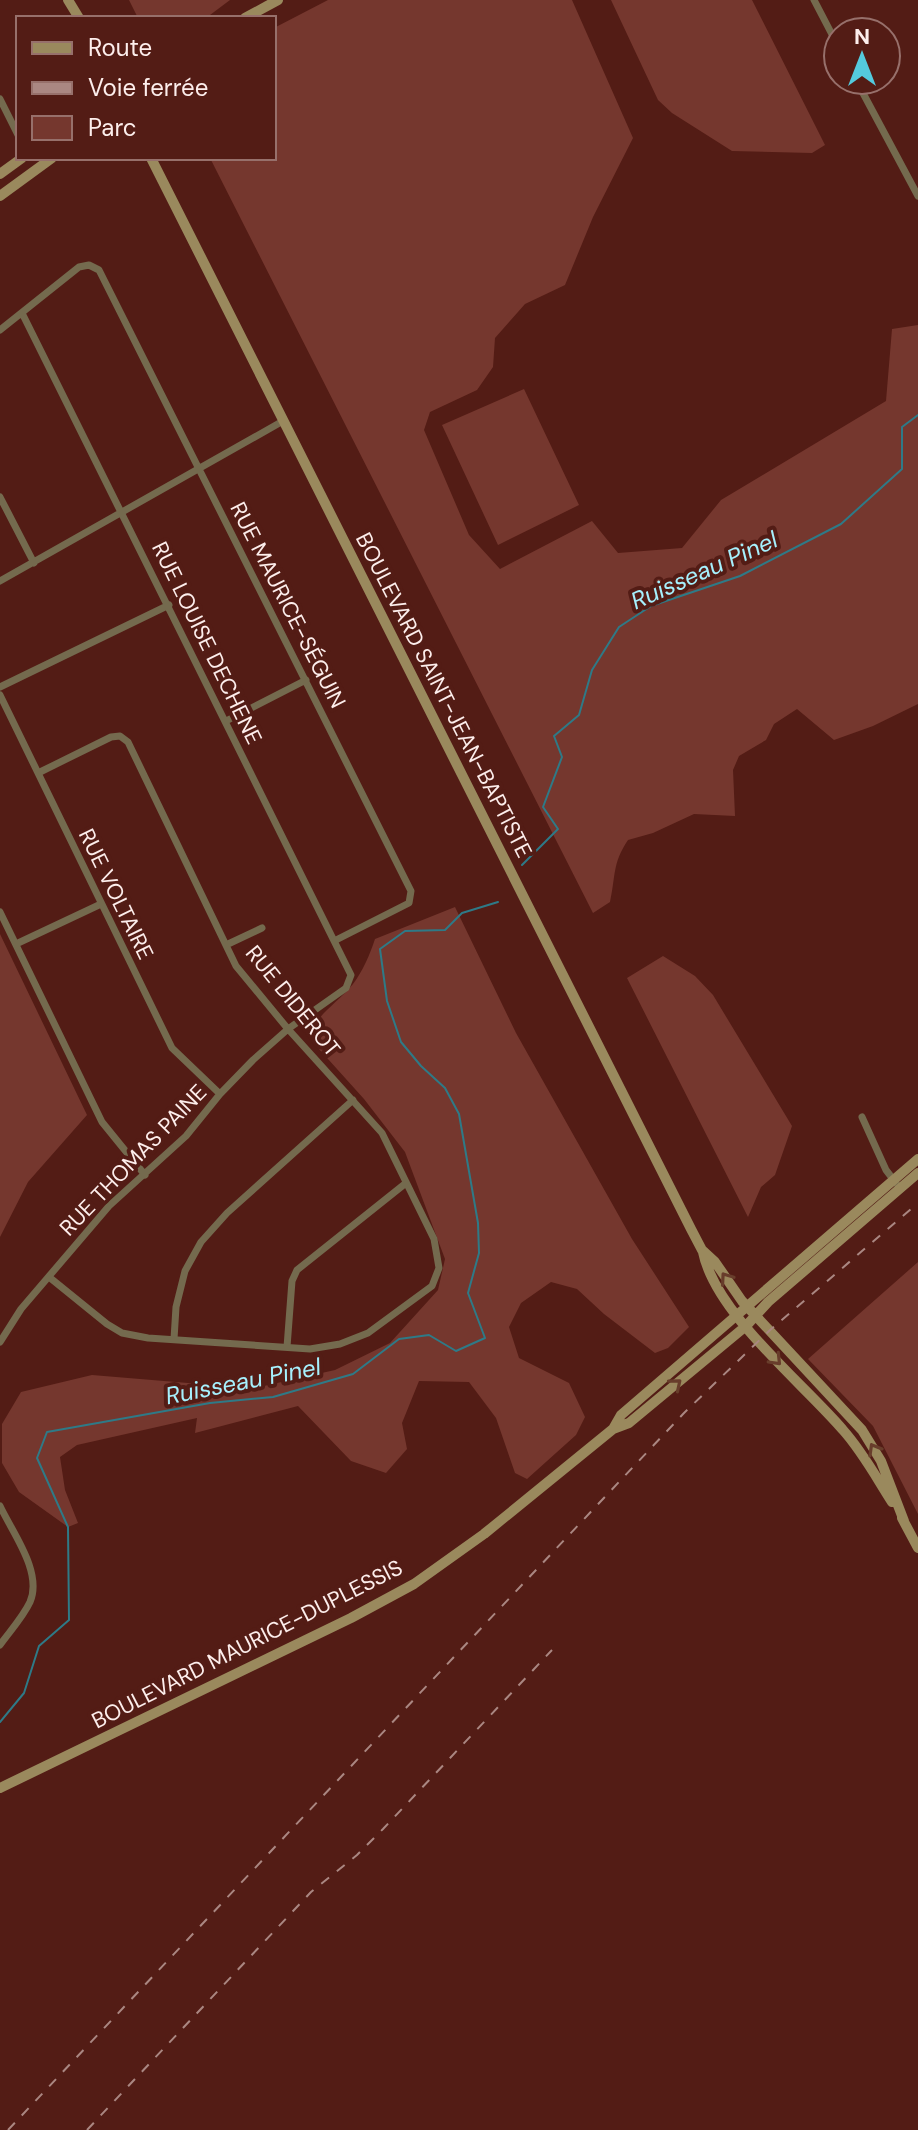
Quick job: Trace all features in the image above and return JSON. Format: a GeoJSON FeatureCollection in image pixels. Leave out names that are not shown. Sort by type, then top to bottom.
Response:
{"type":"FeatureCollection","features":[{"type":"Feature","properties":{"kind":"main road"},"geometry":{"type":"LineString","coordinates":[[249,16],[278,0]]}},
{"type":"Feature","properties":{"kind":"main road"},"geometry":{"type":"LineString","coordinates":[[0,174],[19,160]]}},
{"type":"Feature","properties":{"kind":"main road"},"geometry":{"type":"LineString","coordinates":[[0,196],[49,160]]}},
{"type":"Feature","properties":{"kind":"main road","name":"BOULEVARD SAINT-JEAN-BAPTISTE"},"geometry":{"type":"LineString","coordinates":[[152,160],[702,1250],[706,1269],[746,1326],[846,1433],[904,1521],[918,1548]]}},
{"type":"Feature","properties":{"kind":"main road","name":"BOULEVARD MAURICE-DUPLESSIS"},"geometry":{"type":"LineString","coordinates":[[0,1788],[351,1618],[414,1584],[484,1534],[613,1429],[629,1423],[746,1326],[768,1302],[897,1184],[918,1159]]}},
{"type":"Feature","properties":{"kind":"main road","name":"BOULEVARD MAURICE-DUPLESSIS"},"geometry":{"type":"LineString","coordinates":[[613,1429],[621,1415],[747,1307],[897,1184],[918,1173]]}},
{"type":"Feature","properties":{"kind":"main road","name":"BOULEVARD SAINT-JEAN-BAPTISTE"},"geometry":{"type":"LineString","coordinates":[[702,1250],[715,1262],[747,1307],[862,1430],[881,1461],[904,1521]]}},
{"type":"Feature","properties":{"kind":"street"},"geometry":{"type":"LineString","coordinates":[[865,96],[918,196]]}},
{"type":"Feature","properties":{"kind":"street"},"geometry":{"type":"LineString","coordinates":[[0,99],[16,131]]}},
{"type":"Feature","properties":{"kind":"street","name":"RUE MAURICE-SÉGUIN"},"geometry":{"type":"LineString","coordinates":[[22,313],[79,267],[89,265],[99,270],[306,680],[411,891],[409,903],[336,940]]}},
{"type":"Feature","properties":{"kind":"street"},"geometry":{"type":"LineString","coordinates":[[0,330],[22,313]]}},
{"type":"Feature","properties":{"kind":"street","name":"RUE LOUISE DECHENE"},"geometry":{"type":"LineString","coordinates":[[22,313],[350,969],[351,981],[346,988]]}},
{"type":"Feature","properties":{"kind":"street"},"geometry":{"type":"LineString","coordinates":[[0,581],[283,421]]}},
{"type":"Feature","properties":{"kind":"street"},"geometry":{"type":"LineString","coordinates":[[0,497],[34,563]]}},
{"type":"Feature","properties":{"kind":"street"},"geometry":{"type":"LineString","coordinates":[[0,515],[14,527]]}},
{"type":"Feature","properties":{"kind":"street"},"geometry":{"type":"LineString","coordinates":[[0,687],[169,605]]}},
{"type":"Feature","properties":{"kind":"street"},"geometry":{"type":"LineString","coordinates":[[226,721],[306,680]]}},
{"type":"Feature","properties":{"kind":"street","name":"RUE VOLTAIRE"},"geometry":{"type":"LineString","coordinates":[[0,695],[172,1048],[220,1094]]}},
{"type":"Feature","properties":{"kind":"street","name":"RUE DIDEROT"},"geometry":{"type":"LineString","coordinates":[[38,773],[111,737],[125,738],[236,966],[382,1133],[434,1239],[438,1258],[436,1278],[425,1293],[368,1333],[329,1346],[310,1349],[287,1347]]}},
{"type":"Feature","properties":{"kind":"street"},"geometry":{"type":"LineString","coordinates":[[16,944],[101,904]]}},
{"type":"Feature","properties":{"kind":"street"},"geometry":{"type":"LineString","coordinates":[[0,912],[102,1122],[145,1175]]}},
{"type":"Feature","properties":{"kind":"street"},"geometry":{"type":"LineString","coordinates":[[226,945],[262,928]]}},
{"type":"Feature","properties":{"kind":"street","name":"RUE THOMAS PAINE"},"geometry":{"type":"LineString","coordinates":[[0,1342],[21,1309],[109,1206],[186,1136],[220,1094],[288,1029],[346,988]]}},
{"type":"Feature","properties":{"kind":"street"},"geometry":{"type":"LineString","coordinates":[[174,1339],[176,1307],[185,1271],[201,1242],[227,1213],[353,1100]]}},
{"type":"Feature","properties":{"kind":"street"},"geometry":{"type":"LineString","coordinates":[[862,1117],[886,1170],[897,1184]]}},
{"type":"Feature","properties":{"kind":"street"},"geometry":{"type":"LineString","coordinates":[[49,1277],[122,1333],[287,1347],[292,1281],[297,1270],[406,1183]]}},
{"type":"Feature","properties":{"kind":"street"},"geometry":{"type":"LineString","coordinates":[[0,1506],[26,1559],[34,1584],[27,1606],[0,1645]]}},
{"type":"Feature","properties":{"kind":"green space"},"geometry":{"type":"Polygon","coordinates":[[[129,0],[230,0],[209,16],[137,16],[129,0]]]}},
{"type":"Feature","properties":{"kind":"green space"},"geometry":{"type":"Polygon","coordinates":[[[328,0],[572,0],[633,138],[593,217],[565,285],[525,304],[495,338],[493,367],[477,390],[430,412],[424,430],[469,535],[500,569],[592,521],[618,553],[682,548],[721,500],[886,401],[892,329],[918,325],[918,704],[873,726],[834,740],[797,709],[774,724],[766,740],[739,756],[733,770],[735,816],[694,814],[653,833],[628,840],[617,863],[610,902],[593,913],[211,160],[276,160],[276,27],[328,0]]]}},
{"type":"Feature","properties":{"kind":"green space"},"geometry":{"type":"Polygon","coordinates":[[[611,0],[752,0],[825,145],[812,153],[732,151],[672,113],[658,100],[611,0]]]}},
{"type":"Feature","properties":{"kind":"green space"},"geometry":{"type":"Polygon","coordinates":[[[524,389],[579,505],[498,545],[442,425],[524,389]]]}},
{"type":"Feature","properties":{"kind":"green space"},"geometry":{"type":"Polygon","coordinates":[[[455,907],[516,1033],[632,1239],[689,1327],[668,1348],[655,1353],[577,1289],[551,1282],[521,1303],[509,1327],[519,1358],[569,1383],[585,1417],[576,1435],[527,1479],[515,1473],[496,1418],[469,1382],[419,1381],[402,1423],[407,1449],[386,1473],[351,1461],[298,1406],[195,1433],[197,1418],[77,1445],[60,1457],[65,1490],[78,1523],[68,1527],[19,1492],[2,1463],[2,1424],[21,1392],[92,1375],[255,1388],[335,1370],[390,1343],[438,1290],[445,1259],[405,1152],[364,1099],[319,1049],[310,1031],[357,979],[375,939],[455,907]]]}},
{"type":"Feature","properties":{"kind":"green space"},"geometry":{"type":"Polygon","coordinates":[[[0,934],[87,1115],[28,1182],[0,1237],[0,934]]]}},
{"type":"Feature","properties":{"kind":"green space"},"geometry":{"type":"Polygon","coordinates":[[[663,956],[695,976],[713,995],[792,1126],[775,1175],[761,1187],[748,1217],[627,978],[663,956]]]}},
{"type":"Feature","properties":{"kind":"green space"},"geometry":{"type":"Polygon","coordinates":[[[918,1262],[918,1514],[873,1426],[808,1359],[918,1262]]]}},
{"type":"Feature","properties":{"kind":"waterway","name":"Ruisseau Pinel"},"geometry":{"type":"LineString","coordinates":[[522,865],[558,829],[543,807],[562,757],[554,736],[579,715],[592,670],[619,627],[651,606],[740,576],[841,524],[902,469],[902,427],[918,415]]}},
{"type":"Feature","properties":{"kind":"waterway","name":"Ruisseau Pinel"},"geometry":{"type":"LineString","coordinates":[[0,1722],[24,1693],[39,1646],[69,1620],[68,1527],[37,1458],[47,1432],[210,1403],[273,1397],[353,1374],[399,1339],[429,1335],[456,1351],[485,1338],[468,1293],[479,1253],[478,1223],[459,1114],[445,1088],[401,1042],[387,1001],[380,949],[405,931],[445,930],[462,913],[498,902]]}},
{"type":"Feature","properties":{"kind":"railway"},"geometry":{"type":"LineString","coordinates":[[8,2130],[684,1413],[769,1331],[918,1203]]}},
{"type":"Feature","properties":{"kind":"railway"},"geometry":{"type":"LineString","coordinates":[[87,2130],[311,1892],[357,1855],[383,1829],[552,1650]]}}]}
